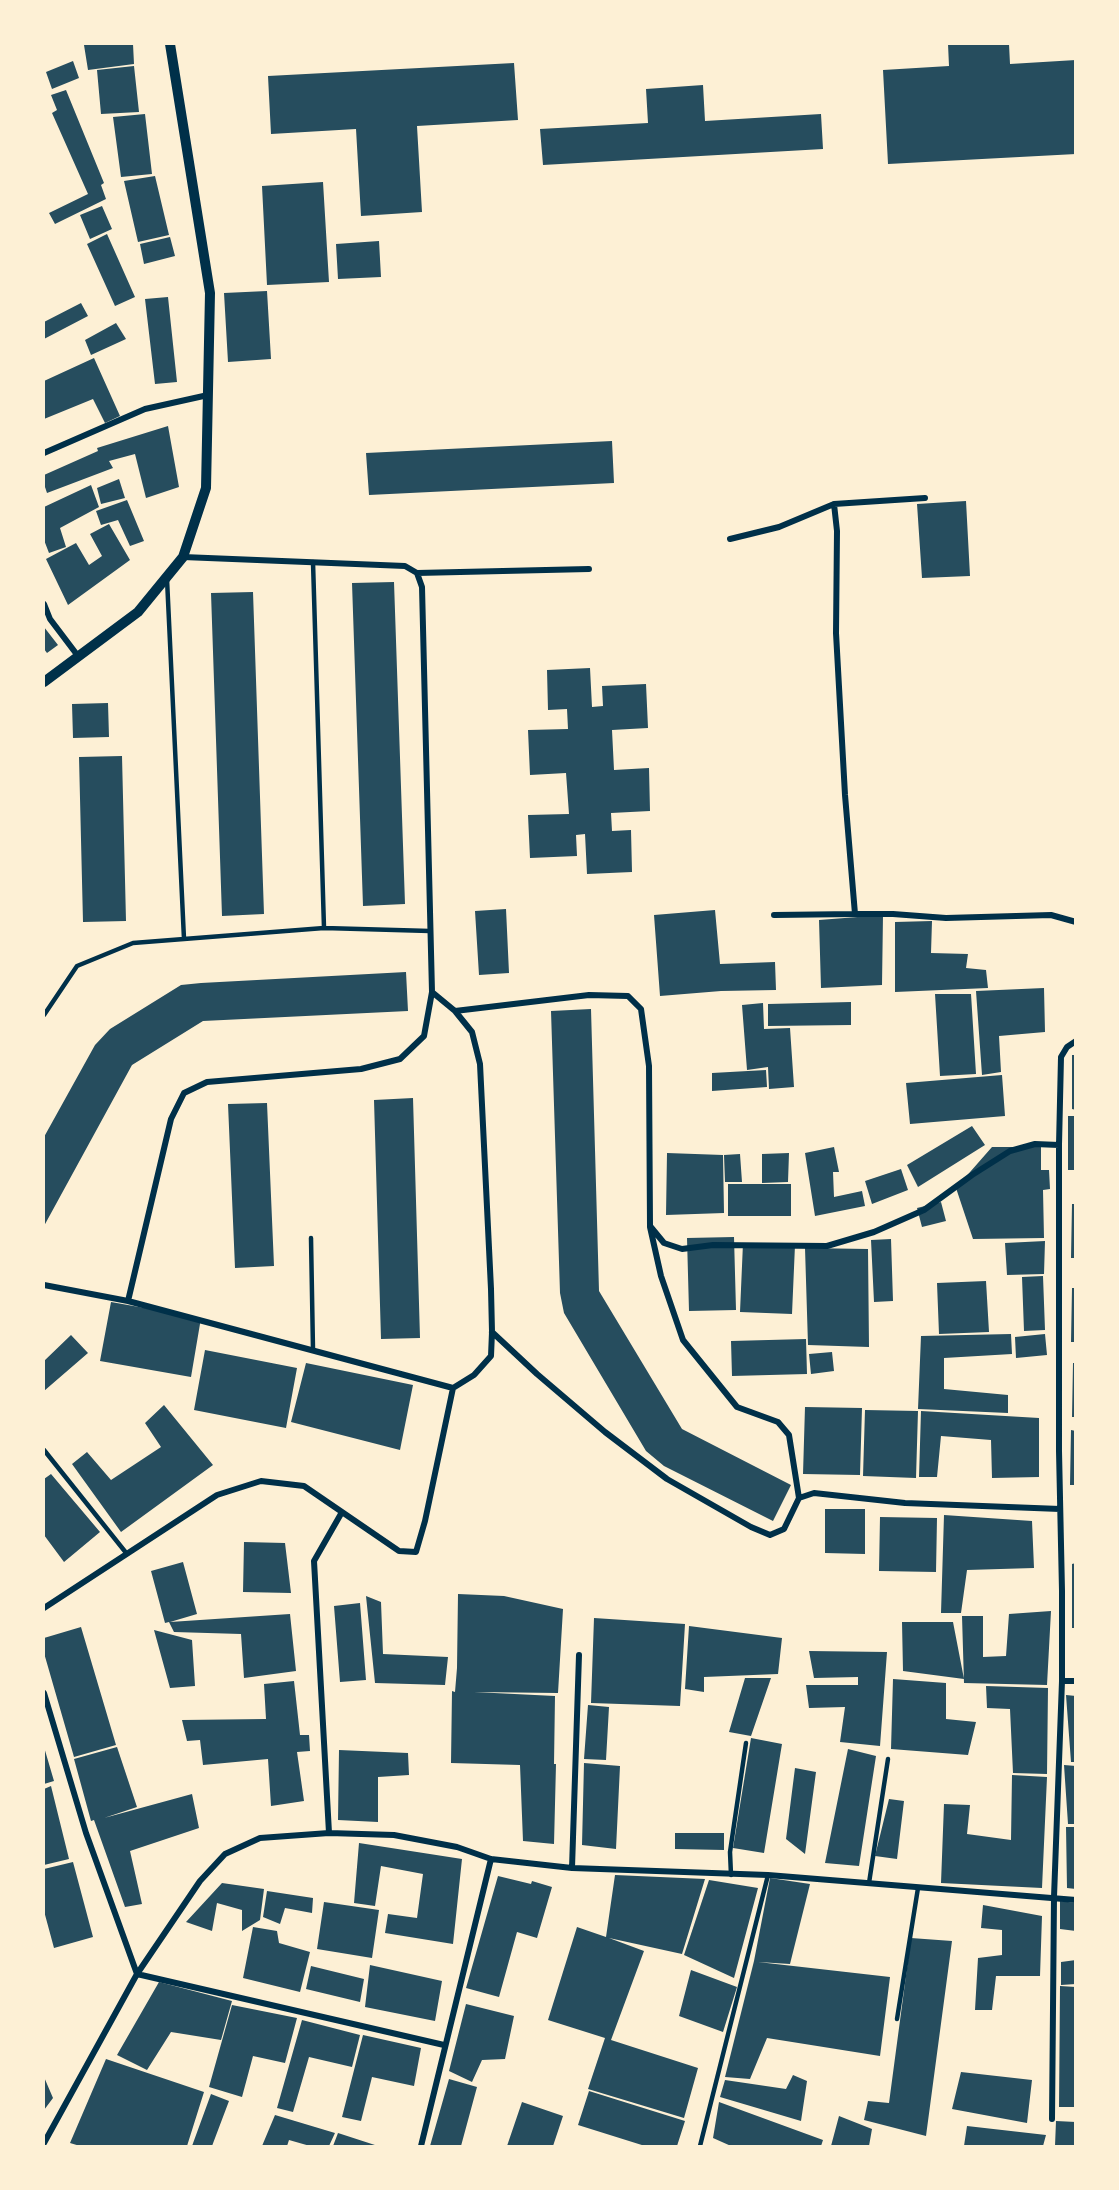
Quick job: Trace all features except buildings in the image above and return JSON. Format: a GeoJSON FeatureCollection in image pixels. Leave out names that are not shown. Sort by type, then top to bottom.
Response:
{"type":"FeatureCollection","features":[{"type":"Feature","properties":{"kind":"street"},"geometry":{"type":"LineString","coordinates":[[44,682],[138,612],[183,557],[206,488],[210,292],[170,44]]}},
{"type":"Feature","properties":{"kind":"street"},"geometry":{"type":"LineString","coordinates":[[44,453],[145,409],[208,395]]}},
{"type":"Feature","properties":{"kind":"street"},"geometry":{"type":"LineString","coordinates":[[730,539],[779,527],[834,504],[925,498]]}},
{"type":"Feature","properties":{"kind":"street"},"geometry":{"type":"LineString","coordinates":[[834,504],[837,531],[836,633],[845,795],[855,914]]}},
{"type":"Feature","properties":{"kind":"street"},"geometry":{"type":"LineString","coordinates":[[183,557],[405,566],[417,573],[589,569]]}},
{"type":"Feature","properties":{"kind":"street"},"geometry":{"type":"LineString","coordinates":[[128,1301],[171,1119],[184,1093],[207,1082],[361,1069],[400,1059],[424,1036],[432,992],[422,586],[417,573]]}},
{"type":"Feature","properties":{"kind":"street"},"geometry":{"type":"LineString","coordinates":[[44,604],[50,619],[78,656]]}},
{"type":"Feature","properties":{"kind":"street"},"geometry":{"type":"LineString","coordinates":[[774,915],[893,914],[946,918],[1051,915],[1076,922]]}},
{"type":"Feature","properties":{"kind":"street"},"geometry":{"type":"LineString","coordinates":[[44,1285],[128,1301],[453,1388],[474,1376],[490,1356],[492,1332],[480,1064],[472,1032],[455,1011],[432,992]]}},
{"type":"Feature","properties":{"kind":"street"},"geometry":{"type":"LineString","coordinates":[[455,1011],[589,995],[628,996],[641,1009],[648,1066],[650,1227],[661,1276],[683,1340],[737,1407],[778,1422],[789,1435],[800,1498],[784,1529],[770,1535],[750,1527],[667,1479],[605,1432],[492,1332]]}},
{"type":"Feature","properties":{"kind":"street"},"geometry":{"type":"LineString","coordinates":[[1052,2119],[1054,1898],[1062,1681],[1059,1145],[1061,1057],[1067,1047],[1074,1042]]}},
{"type":"Feature","properties":{"kind":"street"},"geometry":{"type":"LineString","coordinates":[[650,1227],[664,1243],[682,1249],[713,1245],[827,1246],[874,1232],[924,1210],[1010,1151],[1035,1144],[1059,1145]]}},
{"type":"Feature","properties":{"kind":"street"},"geometry":{"type":"LineString","coordinates":[[44,1608],[217,1495],[261,1481],[304,1486],[399,1551],[416,1552],[425,1521],[453,1388]]}},
{"type":"Feature","properties":{"kind":"street"},"geometry":{"type":"LineString","coordinates":[[800,1498],[814,1493],[905,1503],[1060,1509]]}},
{"type":"Feature","properties":{"kind":"street"},"geometry":{"type":"LineString","coordinates":[[329,1833],[314,1561],[342,1512]]}},
{"type":"Feature","properties":{"kind":"street"},"geometry":{"type":"LineString","coordinates":[[572,1868],[579,1655]]}},
{"type":"Feature","properties":{"kind":"street"},"geometry":{"type":"LineString","coordinates":[[1062,1681],[1076,1681]]}},
{"type":"Feature","properties":{"kind":"street"},"geometry":{"type":"LineString","coordinates":[[44,1693],[86,1833],[137,1974]]}},
{"type":"Feature","properties":{"kind":"street"},"geometry":{"type":"LineString","coordinates":[[44,2143],[137,1974],[200,1881],[225,1854],[260,1838],[329,1833],[394,1835],[457,1846],[491,1859],[572,1868],[768,1875],[1076,1900]]}},
{"type":"Feature","properties":{"kind":"street"},"geometry":{"type":"LineString","coordinates":[[421,2146],[491,1859]]}},
{"type":"Feature","properties":{"kind":"street"},"geometry":{"type":"LineString","coordinates":[[137,1974],[444,2045]]}},
{"type":"Feature","properties":{"kind":"lane"},"geometry":{"type":"LineString","coordinates":[[313,562],[324,928]]}},
{"type":"Feature","properties":{"kind":"lane"},"geometry":{"type":"LineString","coordinates":[[167,577],[184,939]]}},
{"type":"Feature","properties":{"kind":"lane"},"geometry":{"type":"LineString","coordinates":[[44,1015],[77,966],[133,943],[324,928],[430,931]]}},
{"type":"Feature","properties":{"kind":"lane"},"geometry":{"type":"LineString","coordinates":[[311,1238],[313,1350]]}},
{"type":"Feature","properties":{"kind":"lane"},"geometry":{"type":"LineString","coordinates":[[44,1450],[127,1554]]}},
{"type":"Feature","properties":{"kind":"lane"},"geometry":{"type":"LineString","coordinates":[[731,1875],[730,1852],[746,1743]]}},
{"type":"Feature","properties":{"kind":"lane"},"geometry":{"type":"LineString","coordinates":[[869,1883],[888,1759]]}},
{"type":"Feature","properties":{"kind":"lane"},"geometry":{"type":"LineString","coordinates":[[700,2146],[768,1875]]}},
{"type":"Feature","properties":{"kind":"lane"},"geometry":{"type":"LineString","coordinates":[[897,2019],[918,1888]]}}]}
